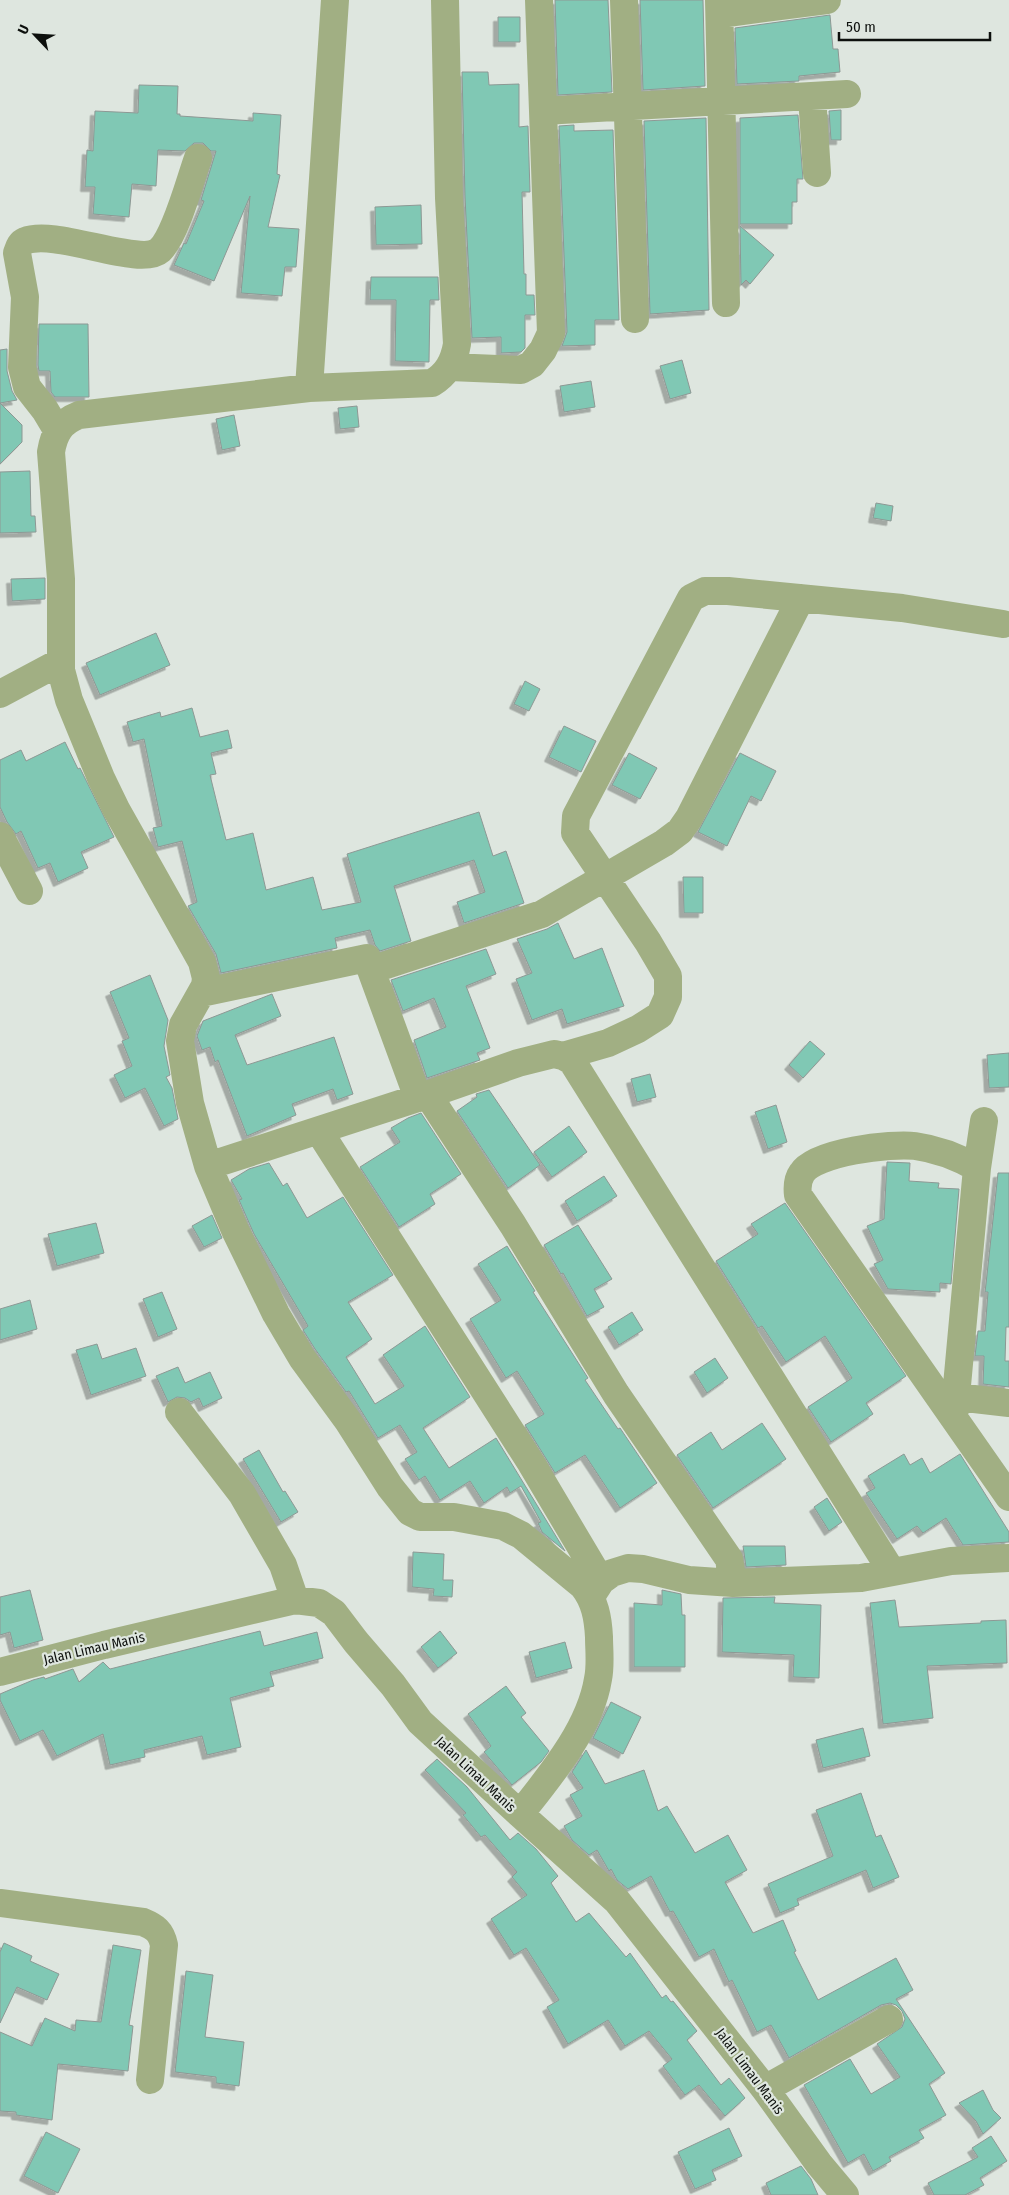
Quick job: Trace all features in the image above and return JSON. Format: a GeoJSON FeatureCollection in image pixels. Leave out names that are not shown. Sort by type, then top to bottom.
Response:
{"type":"FeatureCollection","features":[{"type":"Feature","properties":{"kind":"street"},"geometry":{"type":"LineString","coordinates":[[309,388],[335,0]]}},
{"type":"Feature","properties":{"kind":"street"},"geometry":{"type":"LineString","coordinates":[[446,0],[449,198],[457,344],[455,356],[450,367],[443,376],[432,382],[309,388],[79,415],[70,418],[57,430],[51,452],[61,579],[60,670],[69,700],[116,809],[202,962],[206,978],[201,993],[189,1010],[183,1025],[180,1041],[190,1103],[208,1166],[235,1230],[276,1314],[302,1358],[348,1421],[390,1487],[410,1512],[420,1517],[454,1517],[503,1526],[521,1535],[583,1586],[596,1589]]}},
{"type":"Feature","properties":{"kind":"street"},"geometry":{"type":"LineString","coordinates":[[450,367],[521,370],[532,364],[543,350],[551,333],[539,0]]}},
{"type":"Feature","properties":{"kind":"street"},"geometry":{"type":"LineString","coordinates":[[624,0],[635,319]]}},
{"type":"Feature","properties":{"kind":"street"},"geometry":{"type":"LineString","coordinates":[[726,303],[723,101],[719,7],[827,0]]}},
{"type":"Feature","properties":{"kind":"street"},"geometry":{"type":"LineString","coordinates":[[543,111],[847,94]]}},
{"type":"Feature","properties":{"kind":"street"},"geometry":{"type":"LineString","coordinates":[[812,96],[818,172]]}},
{"type":"Feature","properties":{"kind":"street"},"geometry":{"type":"LineString","coordinates":[[57,430],[45,410],[27,387],[22,367],[24,297],[17,253],[19,246],[25,241],[34,239],[75,242],[131,254],[148,255],[159,251],[166,242],[179,214],[198,158]]}},
{"type":"Feature","properties":{"kind":"street"},"geometry":{"type":"LineString","coordinates":[[563,1056],[608,1043],[638,1029],[660,1015],[668,997],[668,976],[575,834],[576,816],[691,598],[705,590],[801,598],[902,608],[1003,624]]}},
{"type":"Feature","properties":{"kind":"street"},"geometry":{"type":"LineString","coordinates":[[371,970],[542,914],[605,879],[680,831],[689,818],[801,598]]}},
{"type":"Feature","properties":{"kind":"street"},"geometry":{"type":"LineString","coordinates":[[0,694],[60,662]]}},
{"type":"Feature","properties":{"kind":"street"},"geometry":{"type":"LineString","coordinates":[[0,836],[30,891]]}},
{"type":"Feature","properties":{"kind":"street"},"geometry":{"type":"LineString","coordinates":[[201,993],[368,958],[371,970],[423,1096],[513,1225],[616,1394],[729,1559],[733,1583]]}},
{"type":"Feature","properties":{"kind":"street"},"geometry":{"type":"LineString","coordinates":[[208,1166],[319,1131],[518,1063],[554,1054],[572,1061],[892,1572]]}},
{"type":"Feature","properties":{"kind":"street"},"geometry":{"type":"LineString","coordinates":[[955,1407],[977,1168],[984,1121]]}},
{"type":"Feature","properties":{"kind":"street"},"geometry":{"type":"LineString","coordinates":[[319,1131],[531,1463],[596,1589],[600,1652],[598,1679],[588,1710],[556,1769],[520,1814]]}},
{"type":"Feature","properties":{"kind":"street"},"geometry":{"type":"LineString","coordinates":[[977,1168],[935,1150],[896,1145],[867,1148],[811,1164],[802,1172],[797,1183],[798,1195],[955,1407],[1009,1497]]}},
{"type":"Feature","properties":{"kind":"street"},"geometry":{"type":"LineString","coordinates":[[955,1407],[1009,1403]]}},
{"type":"Feature","properties":{"kind":"street"},"geometry":{"type":"LineString","coordinates":[[179,1412],[242,1494],[283,1565],[295,1600]]}},
{"type":"Feature","properties":{"kind":"street"},"geometry":{"type":"LineString","coordinates":[[596,1589],[612,1572],[628,1568],[643,1569],[689,1580],[733,1583],[861,1578],[951,1561],[1009,1558]]}},
{"type":"Feature","properties":{"kind":"street","name":"Jalan Limau Manis"},"geometry":{"type":"LineString","coordinates":[[0,1672],[104,1645],[295,1600],[319,1603],[334,1613],[420,1722],[617,1901],[765,2089],[819,2164],[845,2195]]}},
{"type":"Feature","properties":{"kind":"street"},"geometry":{"type":"LineString","coordinates":[[0,1903],[144,1922],[155,1927],[162,1936],[164,1945],[150,2080]]}},
{"type":"Feature","properties":{"kind":"street"},"geometry":{"type":"LineString","coordinates":[[765,2089],[889,2019]]}},
{"type":"Feature","properties":{"kind":"building"},"geometry":{"type":"Polygon","coordinates":[[[555,0],[608,0],[612,92],[558,95],[555,0]]]}},
{"type":"Feature","properties":{"kind":"building"},"geometry":{"type":"Polygon","coordinates":[[[640,0],[703,0],[705,86],[643,90],[640,0]]]}},
{"type":"Feature","properties":{"kind":"building"},"geometry":{"type":"Polygon","coordinates":[[[830,15],[833,49],[838,49],[840,72],[799,76],[799,81],[737,84],[735,28],[830,15]]]}},
{"type":"Feature","properties":{"kind":"building"},"geometry":{"type":"Polygon","coordinates":[[[498,17],[520,17],[520,42],[498,42],[498,17]]]}},
{"type":"Feature","properties":{"kind":"building"},"geometry":{"type":"Polygon","coordinates":[[[462,72],[488,72],[489,85],[519,84],[519,127],[528,126],[530,192],[522,192],[524,274],[526,274],[526,295],[534,295],[535,315],[525,315],[525,348],[521,352],[501,353],[501,337],[472,338],[465,197],[462,72]]]}},
{"type":"Feature","properties":{"kind":"building"},"geometry":{"type":"Polygon","coordinates":[[[139,85],[178,86],[177,114],[180,114],[180,116],[253,121],[253,113],[281,115],[277,174],[280,175],[268,227],[299,229],[296,267],[285,267],[282,296],[241,293],[250,196],[214,281],[174,265],[184,243],[186,244],[204,201],[201,200],[216,151],[211,151],[203,143],[194,143],[185,151],[158,150],[156,186],[132,184],[129,217],[93,214],[95,187],[85,187],[87,150],[93,151],[95,111],[138,113],[139,85]]]}},
{"type":"Feature","properties":{"kind":"building"},"geometry":{"type":"Polygon","coordinates":[[[841,110],[841,140],[831,140],[829,111],[841,110]]]}},
{"type":"Feature","properties":{"kind":"building"},"geometry":{"type":"Polygon","coordinates":[[[798,115],[803,179],[797,179],[797,202],[792,202],[792,224],[740,224],[740,118],[798,115]]]}},
{"type":"Feature","properties":{"kind":"building"},"geometry":{"type":"Polygon","coordinates":[[[706,118],[709,310],[650,314],[644,121],[706,118]]]}},
{"type":"Feature","properties":{"kind":"building"},"geometry":{"type":"Polygon","coordinates":[[[574,125],[574,131],[613,130],[619,320],[595,320],[595,345],[562,346],[567,332],[559,126],[574,125]]]}},
{"type":"Feature","properties":{"kind":"building"},"geometry":{"type":"Polygon","coordinates":[[[421,205],[422,244],[376,245],[375,207],[421,205]]]}},
{"type":"Feature","properties":{"kind":"building"},"geometry":{"type":"Polygon","coordinates":[[[740,226],[774,255],[750,284],[746,280],[741,285],[740,226]]]}},
{"type":"Feature","properties":{"kind":"building"},"geometry":{"type":"Polygon","coordinates":[[[371,277],[438,277],[439,300],[430,300],[429,362],[395,361],[396,300],[370,300],[371,277]]]}},
{"type":"Feature","properties":{"kind":"building"},"geometry":{"type":"Polygon","coordinates":[[[39,324],[88,324],[89,397],[55,397],[51,392],[50,371],[39,371],[39,324]]]}},
{"type":"Feature","properties":{"kind":"building"},"geometry":{"type":"Polygon","coordinates":[[[7,349],[7,371],[12,391],[17,400],[0,403],[0,350],[7,349]]]}},
{"type":"Feature","properties":{"kind":"building"},"geometry":{"type":"Polygon","coordinates":[[[682,360],[691,393],[670,399],[660,366],[682,360]]]}},
{"type":"Feature","properties":{"kind":"building"},"geometry":{"type":"Polygon","coordinates":[[[591,381],[595,407],[564,412],[560,386],[591,381]]]}},
{"type":"Feature","properties":{"kind":"building"},"geometry":{"type":"Polygon","coordinates":[[[0,403],[22,425],[22,442],[0,464],[0,403]]]}},
{"type":"Feature","properties":{"kind":"building"},"geometry":{"type":"Polygon","coordinates":[[[357,406],[359,427],[340,429],[338,408],[357,406]]]}},
{"type":"Feature","properties":{"kind":"building"},"geometry":{"type":"Polygon","coordinates":[[[234,415],[240,446],[222,450],[216,419],[234,415]]]}},
{"type":"Feature","properties":{"kind":"building"},"geometry":{"type":"Polygon","coordinates":[[[30,471],[31,516],[35,516],[36,532],[0,533],[0,472],[30,471]]]}},
{"type":"Feature","properties":{"kind":"building"},"geometry":{"type":"Polygon","coordinates":[[[876,503],[893,506],[891,521],[873,518],[876,503]]]}},
{"type":"Feature","properties":{"kind":"building"},"geometry":{"type":"Polygon","coordinates":[[[45,578],[45,599],[12,601],[11,579],[45,578]]]}},
{"type":"Feature","properties":{"kind":"building"},"geometry":{"type":"Polygon","coordinates":[[[156,633],[170,665],[100,695],[86,663],[156,633]]]}},
{"type":"Feature","properties":{"kind":"building"},"geometry":{"type":"Polygon","coordinates":[[[525,681],[540,689],[529,711],[514,704],[525,681]]]}},
{"type":"Feature","properties":{"kind":"building"},"geometry":{"type":"Polygon","coordinates":[[[192,708],[200,737],[228,730],[232,748],[211,753],[216,774],[210,775],[226,840],[253,833],[266,890],[313,877],[322,910],[361,902],[347,854],[479,812],[493,856],[506,851],[524,903],[464,923],[457,902],[485,892],[474,860],[394,886],[411,941],[380,951],[375,945],[370,930],[335,938],[337,948],[221,973],[216,954],[188,906],[197,902],[182,841],[158,847],[153,828],[162,826],[144,739],[133,742],[127,722],[160,712],[161,717],[192,708]]]}},
{"type":"Feature","properties":{"kind":"building"},"geometry":{"type":"Polygon","coordinates":[[[564,726],[596,741],[581,772],[549,757],[564,726]]]}},
{"type":"Feature","properties":{"kind":"building"},"geometry":{"type":"Polygon","coordinates":[[[65,742],[114,837],[81,852],[88,868],[58,882],[50,863],[38,868],[21,831],[16,834],[7,822],[0,807],[0,760],[21,750],[26,761],[65,742]]]}},
{"type":"Feature","properties":{"kind":"building"},"geometry":{"type":"Polygon","coordinates":[[[629,753],[657,768],[640,799],[612,785],[629,753]]]}},
{"type":"Feature","properties":{"kind":"building"},"geometry":{"type":"Polygon","coordinates":[[[740,753],[776,771],[761,801],[751,796],[727,846],[698,832],[740,753]]]}},
{"type":"Feature","properties":{"kind":"building"},"geometry":{"type":"Polygon","coordinates":[[[683,877],[703,877],[703,913],[684,913],[683,877]]]}},
{"type":"Feature","properties":{"kind":"building"},"geometry":{"type":"Polygon","coordinates":[[[558,923],[574,959],[602,948],[624,1006],[567,1024],[562,1009],[532,1020],[516,979],[532,973],[517,939],[547,929],[558,923]]]}},
{"type":"Feature","properties":{"kind":"building"},"geometry":{"type":"Polygon","coordinates":[[[486,949],[496,974],[466,986],[490,1048],[477,1053],[480,1060],[427,1078],[414,1040],[446,1027],[434,998],[403,1011],[391,980],[486,949]]]}},
{"type":"Feature","properties":{"kind":"building"},"geometry":{"type":"Polygon","coordinates":[[[150,975],[168,1020],[164,1046],[170,1075],[166,1077],[172,1088],[178,1119],[164,1126],[145,1088],[125,1098],[114,1075],[132,1066],[122,1041],[129,1038],[110,992],[150,975]]]}},
{"type":"Feature","properties":{"kind":"building"},"geometry":{"type":"Polygon","coordinates":[[[272,994],[281,1016],[235,1035],[247,1065],[334,1037],[353,1094],[337,1100],[333,1089],[292,1104],[296,1115],[247,1136],[218,1060],[215,1062],[210,1047],[202,1050],[197,1036],[203,1021],[272,994]]]}},
{"type":"Feature","properties":{"kind":"building"},"geometry":{"type":"Polygon","coordinates":[[[810,1041],[825,1054],[803,1078],[789,1065],[810,1041]]]}},
{"type":"Feature","properties":{"kind":"building"},"geometry":{"type":"Polygon","coordinates":[[[1009,1053],[1009,1087],[989,1088],[987,1055],[1009,1053]]]}},
{"type":"Feature","properties":{"kind":"building"},"geometry":{"type":"Polygon","coordinates":[[[650,1074],[656,1097],[637,1102],[631,1079],[650,1074]]]}},
{"type":"Feature","properties":{"kind":"building"},"geometry":{"type":"Polygon","coordinates":[[[489,1090],[540,1165],[508,1188],[457,1111],[477,1097],[476,1094],[489,1090]]]}},
{"type":"Feature","properties":{"kind":"building"},"geometry":{"type":"Polygon","coordinates":[[[776,1105],[787,1142],[768,1149],[755,1112],[776,1105]]]}},
{"type":"Feature","properties":{"kind":"building"},"geometry":{"type":"Polygon","coordinates":[[[421,1113],[461,1174],[430,1194],[435,1204],[399,1227],[360,1167],[400,1142],[391,1128],[421,1113]]]}},
{"type":"Feature","properties":{"kind":"building"},"geometry":{"type":"Polygon","coordinates":[[[569,1126],[587,1152],[552,1177],[534,1152],[569,1126]]]}},
{"type":"Feature","properties":{"kind":"building"},"geometry":{"type":"Polygon","coordinates":[[[887,1162],[910,1163],[909,1181],[939,1183],[938,1188],[959,1189],[951,1284],[940,1283],[940,1292],[888,1289],[874,1264],[883,1260],[867,1226],[884,1219],[887,1162]]]}},
{"type":"Feature","properties":{"kind":"building"},"geometry":{"type":"Polygon","coordinates":[[[269,1163],[283,1186],[287,1183],[307,1218],[343,1197],[393,1275],[348,1302],[372,1339],[346,1357],[375,1404],[404,1386],[383,1355],[425,1326],[470,1397],[423,1428],[449,1468],[496,1438],[565,1551],[542,1532],[538,1523],[541,1522],[521,1486],[510,1493],[507,1487],[484,1503],[470,1481],[440,1500],[425,1476],[419,1480],[405,1459],[417,1452],[400,1425],[378,1438],[349,1391],[346,1392],[303,1330],[308,1326],[254,1234],[239,1200],[242,1199],[231,1180],[249,1169],[269,1163]]]}},
{"type":"Feature","properties":{"kind":"building"},"geometry":{"type":"Polygon","coordinates":[[[998,1173],[1009,1173],[1009,1327],[1006,1327],[1005,1361],[1009,1361],[1009,1387],[983,1384],[984,1356],[975,1356],[978,1331],[985,1331],[988,1292],[985,1292],[998,1173]]]}},
{"type":"Feature","properties":{"kind":"building"},"geometry":{"type":"Polygon","coordinates":[[[604,1176],[617,1196],[577,1221],[565,1201],[604,1176]]]}},
{"type":"Feature","properties":{"kind":"building"},"geometry":{"type":"Polygon","coordinates":[[[785,1203],[906,1376],[866,1403],[873,1414],[831,1442],[808,1407],[852,1378],[825,1336],[786,1362],[762,1326],[758,1328],[716,1261],[758,1234],[751,1224],[785,1203]]]}},
{"type":"Feature","properties":{"kind":"building"},"geometry":{"type":"Polygon","coordinates":[[[212,1215],[222,1238],[204,1247],[192,1226],[212,1215]]]}},
{"type":"Feature","properties":{"kind":"building"},"geometry":{"type":"Polygon","coordinates":[[[96,1223],[104,1253],[57,1266],[48,1234],[96,1223]]]}},
{"type":"Feature","properties":{"kind":"building"},"geometry":{"type":"Polygon","coordinates":[[[578,1225],[612,1279],[594,1289],[604,1307],[587,1316],[563,1273],[561,1274],[544,1245],[578,1225]]]}},
{"type":"Feature","properties":{"kind":"building"},"geometry":{"type":"Polygon","coordinates":[[[507,1246],[535,1291],[533,1292],[588,1378],[585,1380],[657,1483],[620,1508],[585,1455],[555,1473],[525,1425],[544,1414],[517,1371],[506,1378],[470,1319],[501,1300],[478,1264],[507,1246]]]}},
{"type":"Feature","properties":{"kind":"building"},"geometry":{"type":"Polygon","coordinates":[[[162,1292],[177,1329],[158,1337],[143,1299],[162,1292]]]}},
{"type":"Feature","properties":{"kind":"building"},"geometry":{"type":"Polygon","coordinates":[[[30,1300],[37,1329],[0,1340],[0,1309],[30,1300]]]}},
{"type":"Feature","properties":{"kind":"building"},"geometry":{"type":"Polygon","coordinates":[[[632,1312],[643,1330],[619,1345],[608,1327],[632,1312]]]}},
{"type":"Feature","properties":{"kind":"building"},"geometry":{"type":"Polygon","coordinates":[[[97,1344],[102,1359],[136,1348],[146,1376],[91,1395],[76,1350],[97,1344]]]}},
{"type":"Feature","properties":{"kind":"building"},"geometry":{"type":"Polygon","coordinates":[[[715,1358],[728,1378],[707,1393],[694,1372],[715,1358]]]}},
{"type":"Feature","properties":{"kind":"building"},"geometry":{"type":"Polygon","coordinates":[[[178,1367],[185,1383],[210,1372],[222,1398],[203,1407],[199,1398],[191,1402],[185,1398],[177,1397],[168,1402],[156,1376],[178,1367]]]}},
{"type":"Feature","properties":{"kind":"building"},"geometry":{"type":"Polygon","coordinates":[[[762,1423],[786,1459],[713,1508],[677,1455],[711,1432],[722,1450],[762,1423]]]}},
{"type":"Feature","properties":{"kind":"building"},"geometry":{"type":"Polygon","coordinates":[[[259,1450],[283,1492],[285,1491],[298,1512],[281,1522],[243,1459],[259,1450]]]}},
{"type":"Feature","properties":{"kind":"building"},"geometry":{"type":"Polygon","coordinates":[[[904,1454],[910,1465],[922,1458],[930,1473],[960,1454],[1009,1532],[1009,1542],[963,1545],[946,1518],[923,1533],[917,1526],[897,1539],[866,1493],[875,1488],[868,1476],[904,1454]]]}},
{"type":"Feature","properties":{"kind":"building"},"geometry":{"type":"Polygon","coordinates":[[[827,1498],[842,1522],[829,1531],[814,1507],[827,1498]]]}},
{"type":"Feature","properties":{"kind":"building"},"geometry":{"type":"Polygon","coordinates":[[[743,1546],[785,1546],[786,1565],[746,1567],[743,1546]]]}},
{"type":"Feature","properties":{"kind":"building"},"geometry":{"type":"Polygon","coordinates":[[[413,1552],[444,1554],[443,1580],[453,1580],[452,1597],[433,1596],[434,1589],[412,1587],[413,1552]]]}},
{"type":"Feature","properties":{"kind":"building"},"geometry":{"type":"Polygon","coordinates":[[[30,1590],[43,1640],[14,1648],[10,1632],[0,1635],[0,1597],[30,1590]]]}},
{"type":"Feature","properties":{"kind":"building"},"geometry":{"type":"Polygon","coordinates":[[[662,1590],[681,1594],[682,1615],[685,1615],[685,1667],[634,1667],[634,1603],[662,1605],[662,1590]]]}},
{"type":"Feature","properties":{"kind":"building"},"geometry":{"type":"Polygon","coordinates":[[[775,1597],[774,1603],[821,1605],[819,1678],[793,1677],[794,1655],[722,1652],[723,1598],[775,1597]]]}},
{"type":"Feature","properties":{"kind":"building"},"geometry":{"type":"Polygon","coordinates":[[[895,1600],[899,1627],[1006,1620],[1007,1663],[927,1666],[933,1718],[883,1724],[870,1603],[895,1600]]]}},
{"type":"Feature","properties":{"kind":"building"},"geometry":{"type":"Polygon","coordinates":[[[260,1631],[264,1646],[317,1632],[323,1658],[270,1672],[274,1686],[230,1698],[241,1747],[207,1755],[202,1736],[144,1750],[145,1757],[110,1765],[103,1734],[57,1756],[43,1730],[20,1741],[0,1700],[0,1694],[33,1680],[44,1677],[45,1679],[73,1669],[79,1682],[103,1662],[110,1669],[260,1631]]]}},
{"type":"Feature","properties":{"kind":"building"},"geometry":{"type":"Polygon","coordinates":[[[440,1631],[457,1653],[438,1668],[421,1647],[440,1631]]]}},
{"type":"Feature","properties":{"kind":"building"},"geometry":{"type":"Polygon","coordinates":[[[565,1642],[572,1668],[536,1678],[529,1652],[565,1642]]]}},
{"type":"Feature","properties":{"kind":"building"},"geometry":{"type":"Polygon","coordinates":[[[506,1686],[526,1713],[521,1717],[549,1751],[541,1762],[512,1785],[484,1752],[491,1746],[468,1714],[506,1686]]]}},
{"type":"Feature","properties":{"kind":"building"},"geometry":{"type":"Polygon","coordinates":[[[611,1702],[641,1717],[623,1754],[593,1738],[611,1702]]]}},
{"type":"Feature","properties":{"kind":"building"},"geometry":{"type":"Polygon","coordinates":[[[863,1728],[870,1756],[823,1768],[816,1740],[863,1728]]]}},
{"type":"Feature","properties":{"kind":"building"},"geometry":{"type":"Polygon","coordinates":[[[586,1750],[605,1784],[644,1770],[658,1811],[667,1806],[695,1853],[728,1835],[747,1870],[725,1882],[753,1933],[783,1920],[796,1951],[794,1952],[818,2000],[896,1958],[913,1990],[896,1999],[945,2073],[929,2084],[946,2115],[919,2130],[924,2138],[889,2157],[891,2161],[873,2171],[864,2154],[848,2163],[804,2085],[850,2059],[871,2094],[900,2077],[877,2044],[902,2027],[905,2019],[902,2011],[896,2005],[890,2003],[881,2005],[789,2058],[771,2025],[757,2032],[732,1980],[729,1982],[714,1949],[699,1957],[673,1911],[670,1912],[651,1876],[628,1889],[617,1880],[611,1869],[609,1871],[597,1850],[589,1855],[572,1840],[564,1826],[582,1816],[570,1795],[583,1788],[572,1772],[586,1750]]]}},
{"type":"Feature","properties":{"kind":"building"},"geometry":{"type":"Polygon","coordinates":[[[437,1759],[467,1787],[510,1840],[518,1833],[536,1849],[558,1876],[551,1883],[576,1922],[589,1913],[626,1957],[630,1953],[662,1998],[666,1995],[671,2002],[673,2001],[697,2031],[687,2040],[721,2085],[729,2078],[745,2098],[725,2116],[699,2085],[685,2095],[663,2066],[672,2059],[649,2031],[625,2046],[608,2020],[568,2044],[547,2007],[559,2000],[526,1948],[514,1955],[491,1919],[527,1895],[512,1877],[517,1872],[485,1835],[481,1837],[463,1815],[466,1813],[425,1770],[437,1759]]]}},
{"type":"Feature","properties":{"kind":"building"},"geometry":{"type":"Polygon","coordinates":[[[861,1793],[876,1837],[881,1835],[899,1877],[873,1888],[866,1870],[797,1899],[799,1905],[780,1913],[768,1884],[833,1856],[816,1810],[861,1793]]]}},
{"type":"Feature","properties":{"kind":"building"},"geometry":{"type":"Polygon","coordinates":[[[4,1943],[32,1956],[30,1961],[59,1974],[47,2000],[17,1987],[0,2023],[0,1952],[4,1943]]]}},
{"type":"Feature","properties":{"kind":"building"},"geometry":{"type":"Polygon","coordinates":[[[113,1945],[141,1950],[129,2025],[133,2026],[128,2071],[58,2064],[52,2120],[16,2115],[16,2112],[0,2111],[0,2032],[32,2046],[45,2018],[75,2031],[76,2020],[101,2022],[113,1945]]]}},
{"type":"Feature","properties":{"kind":"building"},"geometry":{"type":"Polygon","coordinates":[[[186,1971],[213,1975],[205,2037],[244,2042],[239,2086],[216,2083],[216,2077],[175,2072],[186,1971]]]}},
{"type":"Feature","properties":{"kind":"building"},"geometry":{"type":"Polygon","coordinates":[[[983,2090],[993,2110],[1001,2118],[983,2134],[976,2121],[959,2103],[983,2090]]]}},
{"type":"Feature","properties":{"kind":"building"},"geometry":{"type":"Polygon","coordinates":[[[729,2128],[742,2156],[712,2170],[716,2180],[695,2189],[678,2152],[729,2128]]]}},
{"type":"Feature","properties":{"kind":"building"},"geometry":{"type":"Polygon","coordinates":[[[46,2132],[80,2149],[58,2193],[24,2176],[46,2132]]]}},
{"type":"Feature","properties":{"kind":"building"},"geometry":{"type":"Polygon","coordinates":[[[991,2136],[1007,2161],[980,2178],[984,2185],[965,2195],[934,2195],[928,2183],[978,2157],[972,2148],[991,2136]]]}},
{"type":"Feature","properties":{"kind":"building"},"geometry":{"type":"Polygon","coordinates":[[[801,2166],[811,2179],[818,2195],[771,2195],[766,2183],[801,2166]]]}}]}
